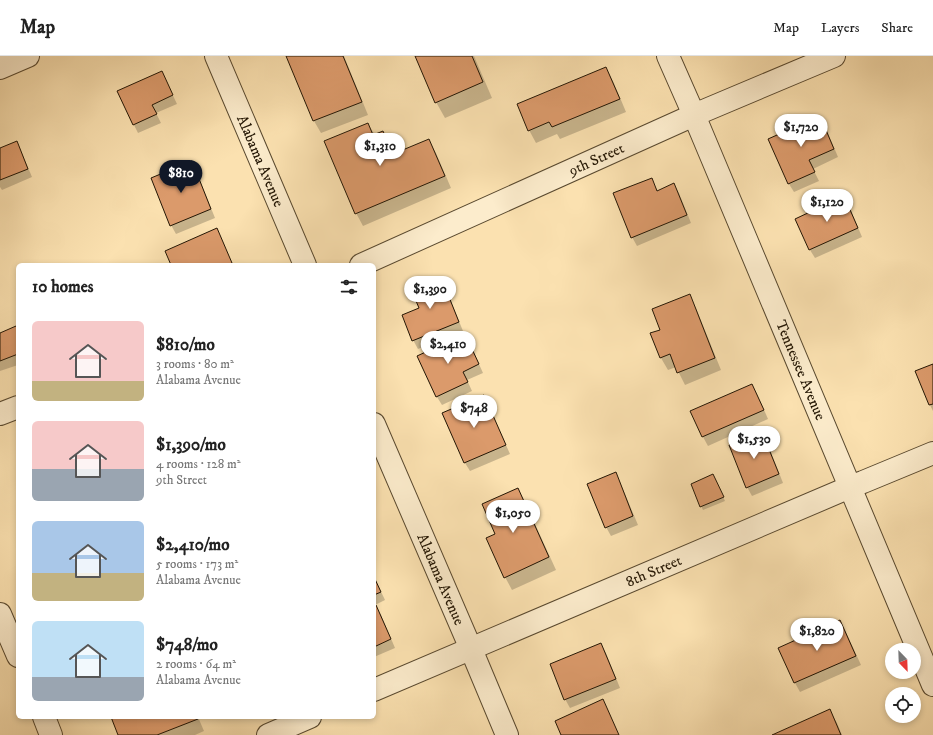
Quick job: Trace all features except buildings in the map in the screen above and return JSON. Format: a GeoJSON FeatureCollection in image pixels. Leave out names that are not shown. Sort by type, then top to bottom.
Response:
{"type":"FeatureCollection","features":[{"type":"Feature","properties":{"kind":"street"},"geometry":{"type":"LineString","coordinates":[[0,68],[28,56]]}},
{"type":"Feature","properties":{"kind":"street","name":"Alabama Avenue"},"geometry":{"type":"LineString","coordinates":[[216,56],[305,263]]}},
{"type":"Feature","properties":{"kind":"street","name":"Tennessee Avenue"},"geometry":{"type":"LineString","coordinates":[[668,56],[933,685]]}},
{"type":"Feature","properties":{"kind":"street","name":"9th Street"},"geometry":{"type":"LineString","coordinates":[[364,263],[694,115],[834,56]]}},
{"type":"Feature","properties":{"kind":"street"},"geometry":{"type":"LineString","coordinates":[[0,414],[16,408]]}},
{"type":"Feature","properties":{"kind":"street","name":"Alabama Avenue"},"geometry":{"type":"LineString","coordinates":[[376,429],[507,735]]}},
{"type":"Feature","properties":{"kind":"street","name":"8th Street"},"geometry":{"type":"LineString","coordinates":[[376,689],[933,452]]}},
{"type":"Feature","properties":{"kind":"street"},"geometry":{"type":"LineString","coordinates":[[0,614],[16,651]]}},
{"type":"Feature","properties":{"kind":"street"},"geometry":{"type":"LineString","coordinates":[[45,719],[51,735]]}},
{"type":"Feature","properties":{"kind":"street"},"geometry":{"type":"LineString","coordinates":[[268,735],[305,719]]}}]}
